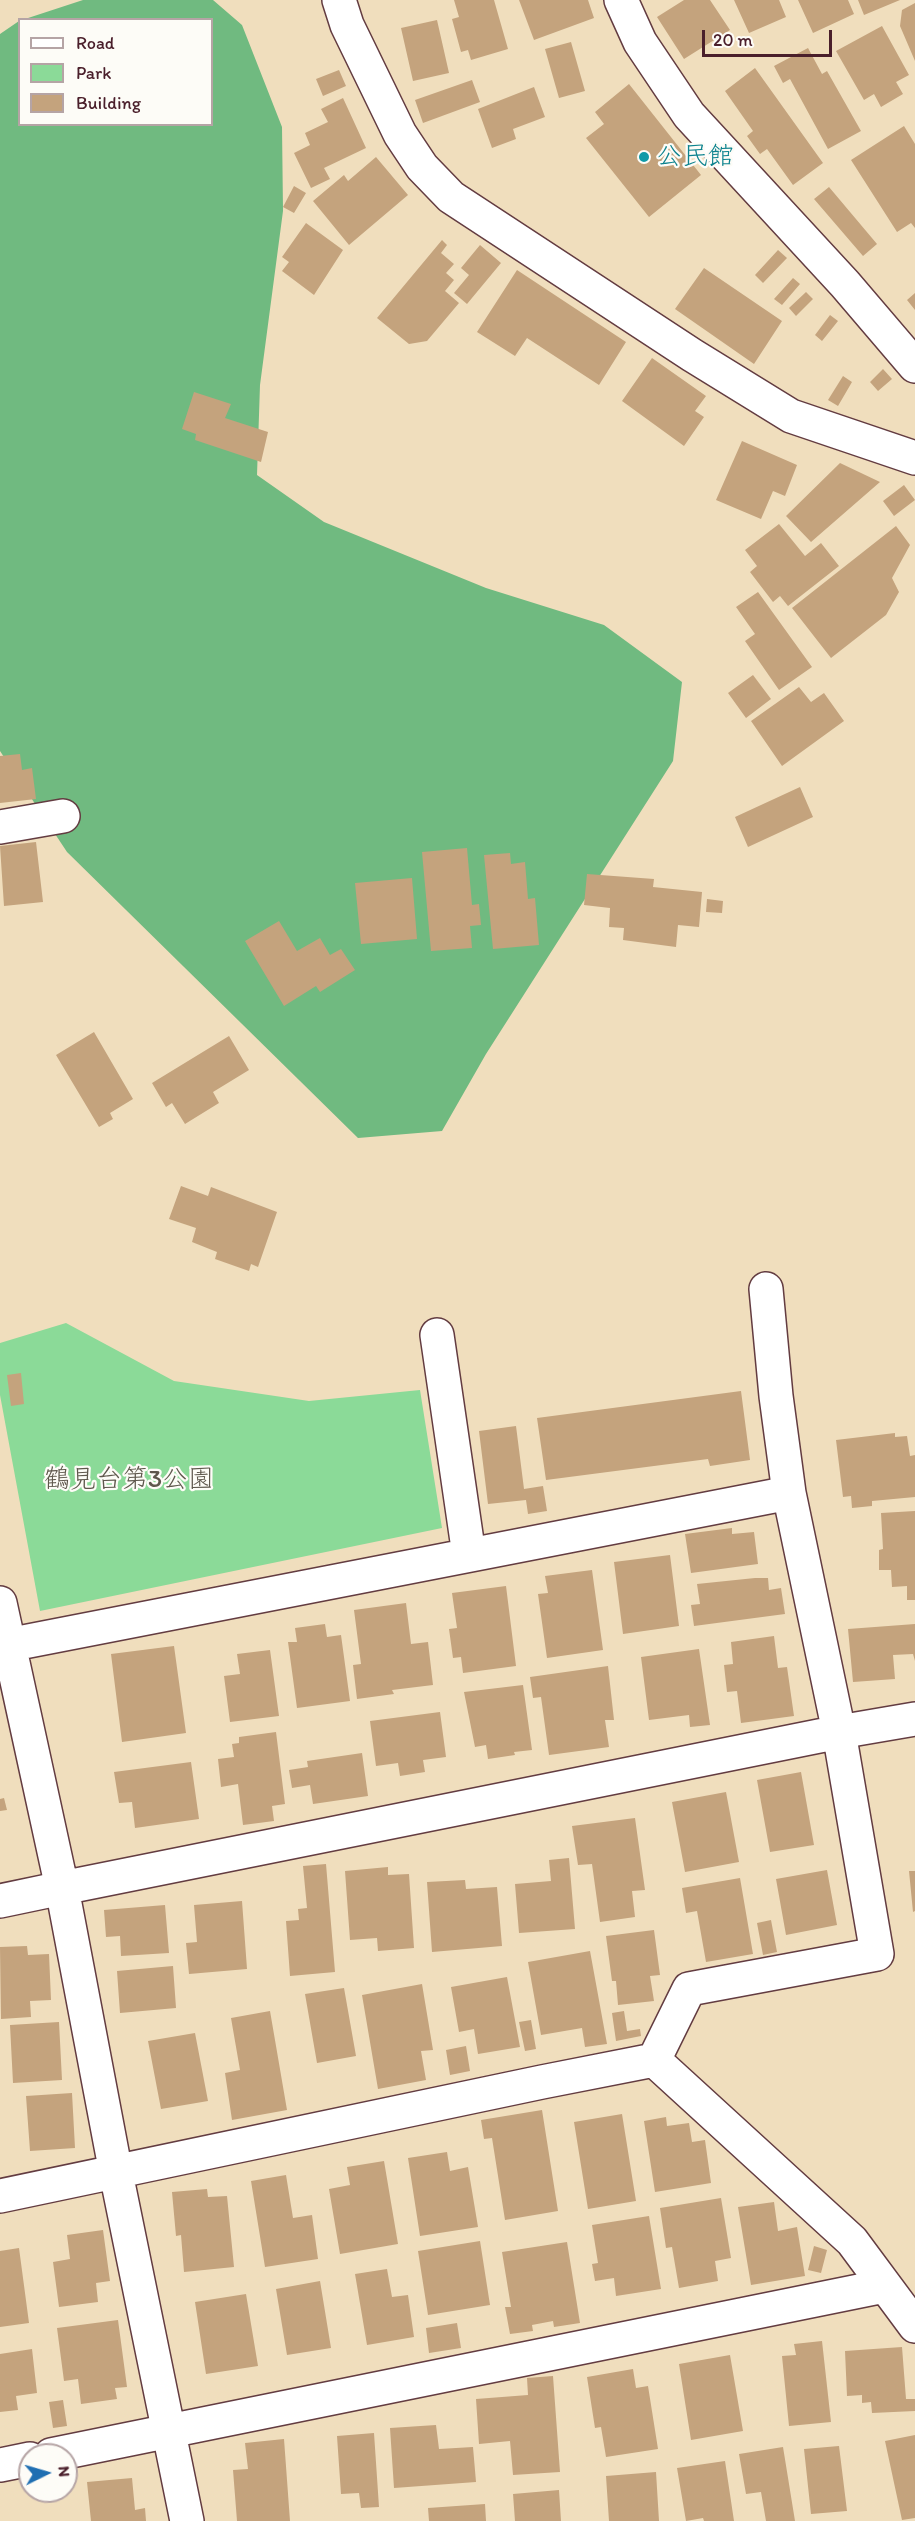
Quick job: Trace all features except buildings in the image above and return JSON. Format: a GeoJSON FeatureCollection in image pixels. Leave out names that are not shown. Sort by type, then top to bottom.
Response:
{"type":"FeatureCollection","features":[{"type":"Feature","properties":{"kind":"street"},"geometry":{"type":"LineString","coordinates":[[339,0],[347,24],[400,134],[422,167],[451,197],[692,355],[791,416],[915,458]]}},
{"type":"Feature","properties":{"kind":"street"},"geometry":{"type":"LineString","coordinates":[[621,0],[640,42],[689,115],[845,284],[915,366]]}},
{"type":"Feature","properties":{"kind":"street"},"geometry":{"type":"LineString","coordinates":[[0,826],[63,816]]}},
{"type":"Feature","properties":{"kind":"street"},"geometry":{"type":"LineString","coordinates":[[654,2060],[689,1989],[877,1954],[838,1732],[789,1492],[776,1396],[766,1289]]}},
{"type":"Feature","properties":{"kind":"street"},"geometry":{"type":"LineString","coordinates":[[437,1335],[469,1555]]}},
{"type":"Feature","properties":{"kind":"street"},"geometry":{"type":"LineString","coordinates":[[8,1645],[789,1492]]}},
{"type":"Feature","properties":{"kind":"street"},"geometry":{"type":"LineString","coordinates":[[0,1603],[62,1888],[116,2174],[171,2431],[187,2521]]}},
{"type":"Feature","properties":{"kind":"street"},"geometry":{"type":"LineString","coordinates":[[0,1901],[838,1732],[915,1719]]}},
{"type":"Feature","properties":{"kind":"street"},"geometry":{"type":"LineString","coordinates":[[0,2196],[116,2174],[654,2060]]}},
{"type":"Feature","properties":{"kind":"street"},"geometry":{"type":"LineString","coordinates":[[654,2060],[852,2241],[915,2326]]}},
{"type":"Feature","properties":{"kind":"street"},"geometry":{"type":"LineString","coordinates":[[78,2450],[884,2286]]}},
{"type":"Feature","properties":{"kind":"street"},"geometry":{"type":"LineString","coordinates":[[0,2465],[18,2461]]}},
{"type":"Feature","properties":{"kind":"green space"},"geometry":{"type":"Polygon","coordinates":[[[83,0],[213,0],[242,25],[282,127],[283,211],[260,385],[257,475],[324,522],[486,588],[604,625],[682,682],[673,761],[486,1054],[442,1131],[358,1138],[67,852],[0,751],[0,34],[18,22],[18,126],[213,126],[213,18],[28,18],[83,0]]]}},
{"type":"Feature","properties":{"kind":"green space","name":"鶴見台第3公園"},"geometry":{"type":"Polygon","coordinates":[[[66,1323],[174,1381],[309,1401],[420,1390],[442,1528],[40,1611],[0,1395],[0,1343],[66,1323]]]}},
{"type":"Feature","properties":{"kind":"place","name":"公民館"},"geometry":{"type":"Point","coordinates":[644,157]}}]}
